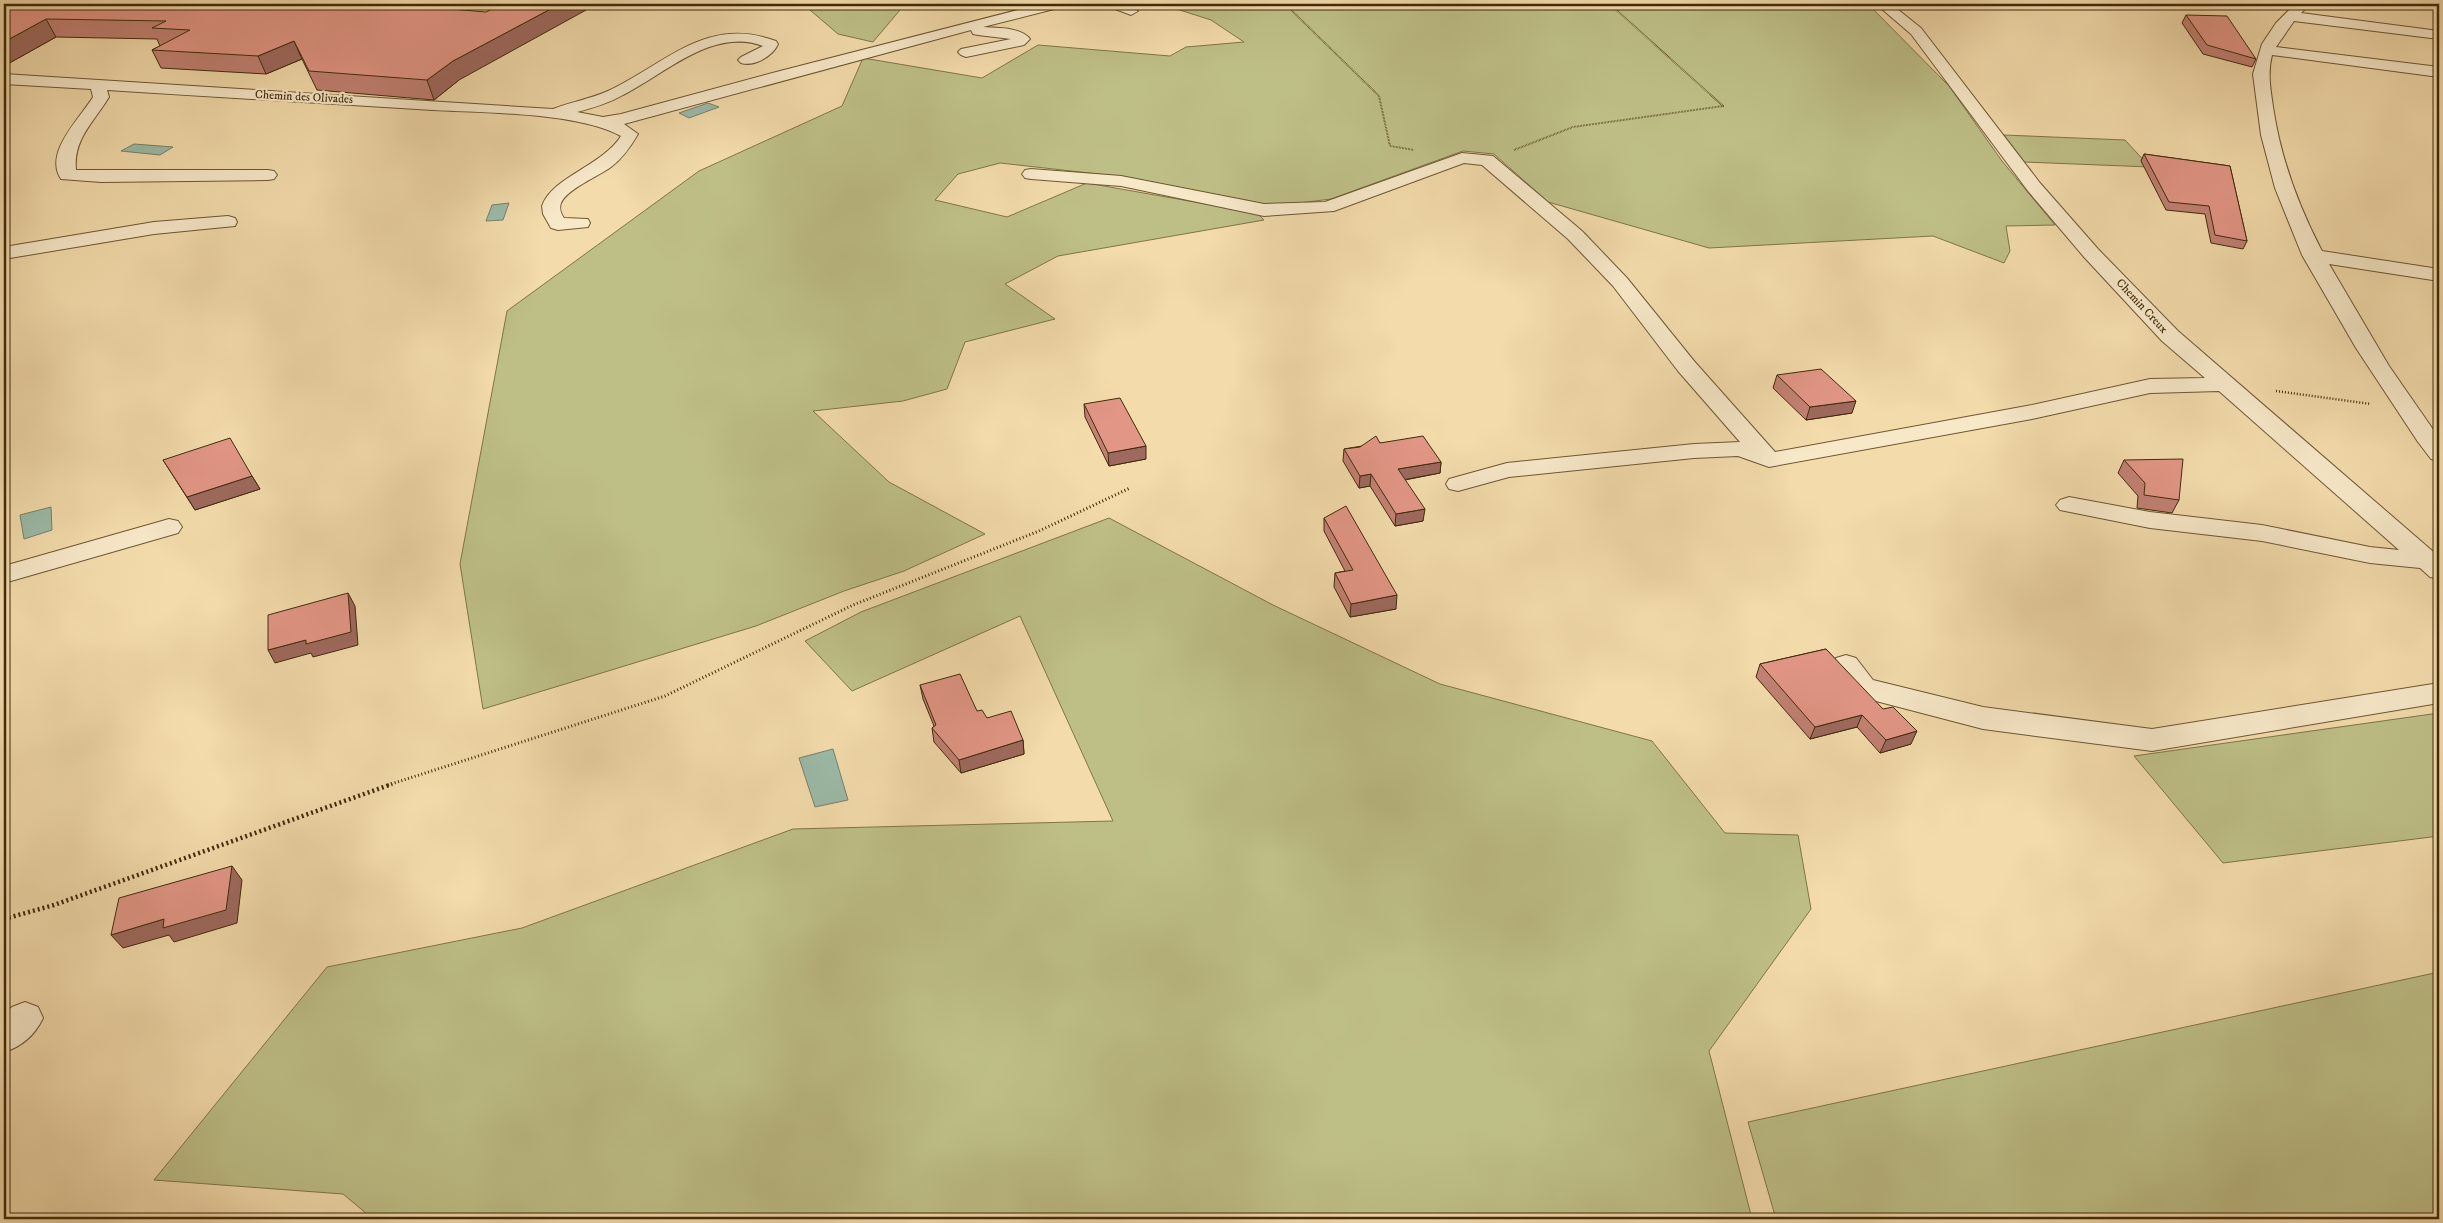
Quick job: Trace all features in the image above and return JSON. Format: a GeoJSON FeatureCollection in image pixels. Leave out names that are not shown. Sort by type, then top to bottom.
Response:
{"type":"FeatureCollection","features":[{"type":"Feature","properties":{"kind":"street"},"geometry":{"type":"LineString","coordinates":[[604,122],[624,119],[836,59],[952,32],[1057,4]]}},
{"type":"Feature","properties":{"kind":"street"},"geometry":{"type":"LineString","coordinates":[[1115,4],[1131,11]]}},
{"type":"Feature","properties":{"kind":"street","name":"Chemin Creux"},"geometry":{"type":"LineString","coordinates":[[1883,4],[1916,31],[2034,188],[2091,253],[2170,336],[2434,566]]}},
{"type":"Feature","properties":{"kind":"street"},"geometry":{"type":"LineString","coordinates":[[2439,35],[2296,10],[2267,50],[2261,74],[2270,148],[2312,255],[2378,370],[2439,454]]}},
{"type":"Feature","properties":{"kind":"street"},"geometry":{"type":"LineString","coordinates":[[952,32],[1005,33],[1020,36],[1023,39],[1012,44],[966,52]]}},
{"type":"Feature","properties":{"kind":"street"},"geometry":{"type":"LineString","coordinates":[[551,115],[619,92],[671,60],[716,41],[752,38],[772,44],[768,50],[746,60]]}},
{"type":"Feature","properties":{"kind":"street"},"geometry":{"type":"LineString","coordinates":[[2267,50],[2439,72]]}},
{"type":"Feature","properties":{"kind":"street","name":"Chemin des Olivades"},"geometry":{"type":"LineString","coordinates":[[4,79],[484,108],[604,122]]}},
{"type":"Feature","properties":{"kind":"street"},"geometry":{"type":"LineString","coordinates":[[97,84],[101,97],[93,112],[76,130],[64,158],[67,175],[101,177],[268,175]]}},
{"type":"Feature","properties":{"kind":"street"},"geometry":{"type":"LineString","coordinates":[[581,223],[558,224],[552,214],[552,203],[562,192],[606,163],[624,144],[630,134],[619,126],[604,122]]}},
{"type":"Feature","properties":{"kind":"street"},"geometry":{"type":"LineString","coordinates":[[1031,174],[1121,181],[1264,210],[1327,207],[1462,158],[1487,160],[1575,235],[1620,282],[1686,366],[1769,460]]}},
{"type":"Feature","properties":{"kind":"street"},"geometry":{"type":"LineString","coordinates":[[4,253],[154,228],[228,222]]}},
{"type":"Feature","properties":{"kind":"street"},"geometry":{"type":"LineString","coordinates":[[2312,255],[2351,263],[2439,275]]}},
{"type":"Feature","properties":{"kind":"street"},"geometry":{"type":"LineString","coordinates":[[1458,484],[1507,470],[1694,451],[1741,449],[1769,460],[2032,412],[2150,386],[2223,384]]}},
{"type":"Feature","properties":{"kind":"street"},"geometry":{"type":"LineString","coordinates":[[2070,505],[2150,520],[2262,533],[2434,566]]}},
{"type":"Feature","properties":{"kind":"street"},"geometry":{"type":"LineString","coordinates":[[4,575],[169,528]]}},
{"type":"Feature","properties":{"kind":"street"},"geometry":{"type":"LineString","coordinates":[[1846,665],[1863,688],[1983,718],[2152,740],[2439,693]]}},
{"type":"Feature","properties":{"kind":"path"},"geometry":{"type":"LineString","coordinates":[[1285,4],[1379,96],[1390,146],[1462,158]]}},
{"type":"Feature","properties":{"kind":"path"},"geometry":{"type":"LineString","coordinates":[[1404,4],[1419,8],[1530,4]]}},
{"type":"Feature","properties":{"kind":"path"},"geometry":{"type":"LineString","coordinates":[[1487,160],[1573,127],[1723,106],[1610,4]]}},
{"type":"Feature","properties":{"kind":"path"},"geometry":{"type":"LineString","coordinates":[[2223,384],[2407,409]]}},
{"type":"Feature","properties":{"kind":"path"},"geometry":{"type":"LineString","coordinates":[[4,919],[54,906],[386,786],[664,696],[853,605],[1039,531],[1130,488]]}},
{"type":"Feature","properties":{"kind":"green space"},"geometry":{"type":"Polygon","coordinates":[[[803,4],[905,4],[873,42],[838,34],[803,4]]]}},
{"type":"Feature","properties":{"kind":"green space"},"geometry":{"type":"Polygon","coordinates":[[[1161,4],[1868,4],[1949,86],[2002,161],[2055,225],[2006,226],[2010,251],[2004,263],[1933,236],[1709,248],[1548,202],[1494,154],[1463,151],[1331,199],[1275,206],[1125,177],[1000,163],[958,174],[935,200],[1007,217],[1087,183],[1257,213],[1264,220],[1058,256],[1005,284],[1055,319],[965,342],[947,389],[903,401],[813,411],[889,482],[985,534],[904,571],[844,591],[756,626],[483,709],[460,564],[507,311],[699,171],[842,106],[863,58],[982,78],[1038,45],[1170,56],[1186,47],[1244,42],[1211,20],[1161,4]]]}},
{"type":"Feature","properties":{"kind":"green space"},"geometry":{"type":"Polygon","coordinates":[[[2004,135],[2125,140],[2150,167],[2024,162],[2004,135]]]}},
{"type":"Feature","properties":{"kind":"green space"},"geometry":{"type":"Polygon","coordinates":[[[1109,518],[1273,605],[1440,684],[1652,741],[1725,833],[1798,835],[1811,909],[1709,1051],[1752,1219],[373,1219],[343,1194],[154,1180],[327,967],[522,928],[793,829],[1113,821],[1020,616],[852,691],[805,641],[861,612],[1109,518]]]}},
{"type":"Feature","properties":{"kind":"green space"},"geometry":{"type":"Polygon","coordinates":[[[2439,713],[2439,836],[2223,863],[2134,756],[2439,713]]]}},
{"type":"Feature","properties":{"kind":"green space"},"geometry":{"type":"Polygon","coordinates":[[[2439,972],[2439,1219],[1776,1219],[1748,1122],[2439,972]]]}},
{"type":"Feature","properties":{"kind":"shaded area"},"geometry":{"type":"Polygon","coordinates":[[[708,103],[719,107],[689,118],[679,113],[708,103]]]}},
{"type":"Feature","properties":{"kind":"shaded area"},"geometry":{"type":"Polygon","coordinates":[[[134,144],[173,147],[160,155],[121,151],[134,144]]]}},
{"type":"Feature","properties":{"kind":"shaded area"},"geometry":{"type":"Polygon","coordinates":[[[509,203],[503,220],[486,221],[492,205],[509,203]]]}},
{"type":"Feature","properties":{"kind":"shaded area"},"geometry":{"type":"Polygon","coordinates":[[[51,507],[52,530],[24,539],[20,515],[51,507]]]}},
{"type":"Feature","properties":{"kind":"shaded area"},"geometry":{"type":"Polygon","coordinates":[[[833,749],[848,800],[815,807],[799,758],[833,749]]]}},
{"type":"Feature","properties":{"kind":"building"},"geometry":{"type":"Polygon","coordinates":[[[4,4],[391,4],[486,12],[502,4],[560,4],[453,61],[427,80],[309,71],[294,41],[258,56],[152,50],[190,30],[152,28],[166,21],[46,19],[4,42],[4,4]]]}},
{"type":"Feature","properties":{"kind":"building"},"geometry":{"type":"Polygon","coordinates":[[[2186,15],[2227,16],[2256,59],[2207,45],[2186,15]]]}},
{"type":"Feature","properties":{"kind":"building"},"geometry":{"type":"Polygon","coordinates":[[[2144,154],[2230,166],[2247,241],[2215,235],[2209,206],[2169,202],[2144,154]]]}},
{"type":"Feature","properties":{"kind":"building"},"geometry":{"type":"Polygon","coordinates":[[[1821,369],[1856,401],[1810,407],[1777,375],[1821,369]]]}},
{"type":"Feature","properties":{"kind":"building"},"geometry":{"type":"Polygon","coordinates":[[[1120,398],[1146,446],[1108,453],[1084,404],[1120,398]]]}},
{"type":"Feature","properties":{"kind":"building"},"geometry":{"type":"Polygon","coordinates":[[[1376,436],[1380,443],[1423,436],[1441,462],[1398,469],[1425,509],[1396,514],[1371,474],[1360,476],[1344,449],[1360,447],[1376,436]]]}},
{"type":"Feature","properties":{"kind":"building"},"geometry":{"type":"Polygon","coordinates":[[[230,438],[252,476],[187,497],[163,460],[230,438]]]}},
{"type":"Feature","properties":{"kind":"building"},"geometry":{"type":"Polygon","coordinates":[[[2183,459],[2179,500],[2144,495],[2145,483],[2124,460],[2183,459]]]}},
{"type":"Feature","properties":{"kind":"building"},"geometry":{"type":"Polygon","coordinates":[[[1346,506],[1397,595],[1351,604],[1335,573],[1353,570],[1324,518],[1346,506]]]}},
{"type":"Feature","properties":{"kind":"building"},"geometry":{"type":"Polygon","coordinates":[[[348,593],[351,632],[306,644],[306,640],[268,650],[268,615],[348,593]]]}},
{"type":"Feature","properties":{"kind":"building"},"geometry":{"type":"Polygon","coordinates":[[[1826,649],[1883,709],[1893,707],[1917,731],[1886,740],[1862,715],[1815,727],[1760,664],[1826,649]]]}},
{"type":"Feature","properties":{"kind":"building"},"geometry":{"type":"Polygon","coordinates":[[[960,674],[977,711],[982,710],[987,718],[1011,711],[1023,740],[959,760],[932,728],[936,725],[920,685],[960,674]]]}},
{"type":"Feature","properties":{"kind":"building"},"geometry":{"type":"Polygon","coordinates":[[[232,866],[226,910],[163,928],[164,919],[111,935],[119,898],[232,866]]]}}]}
